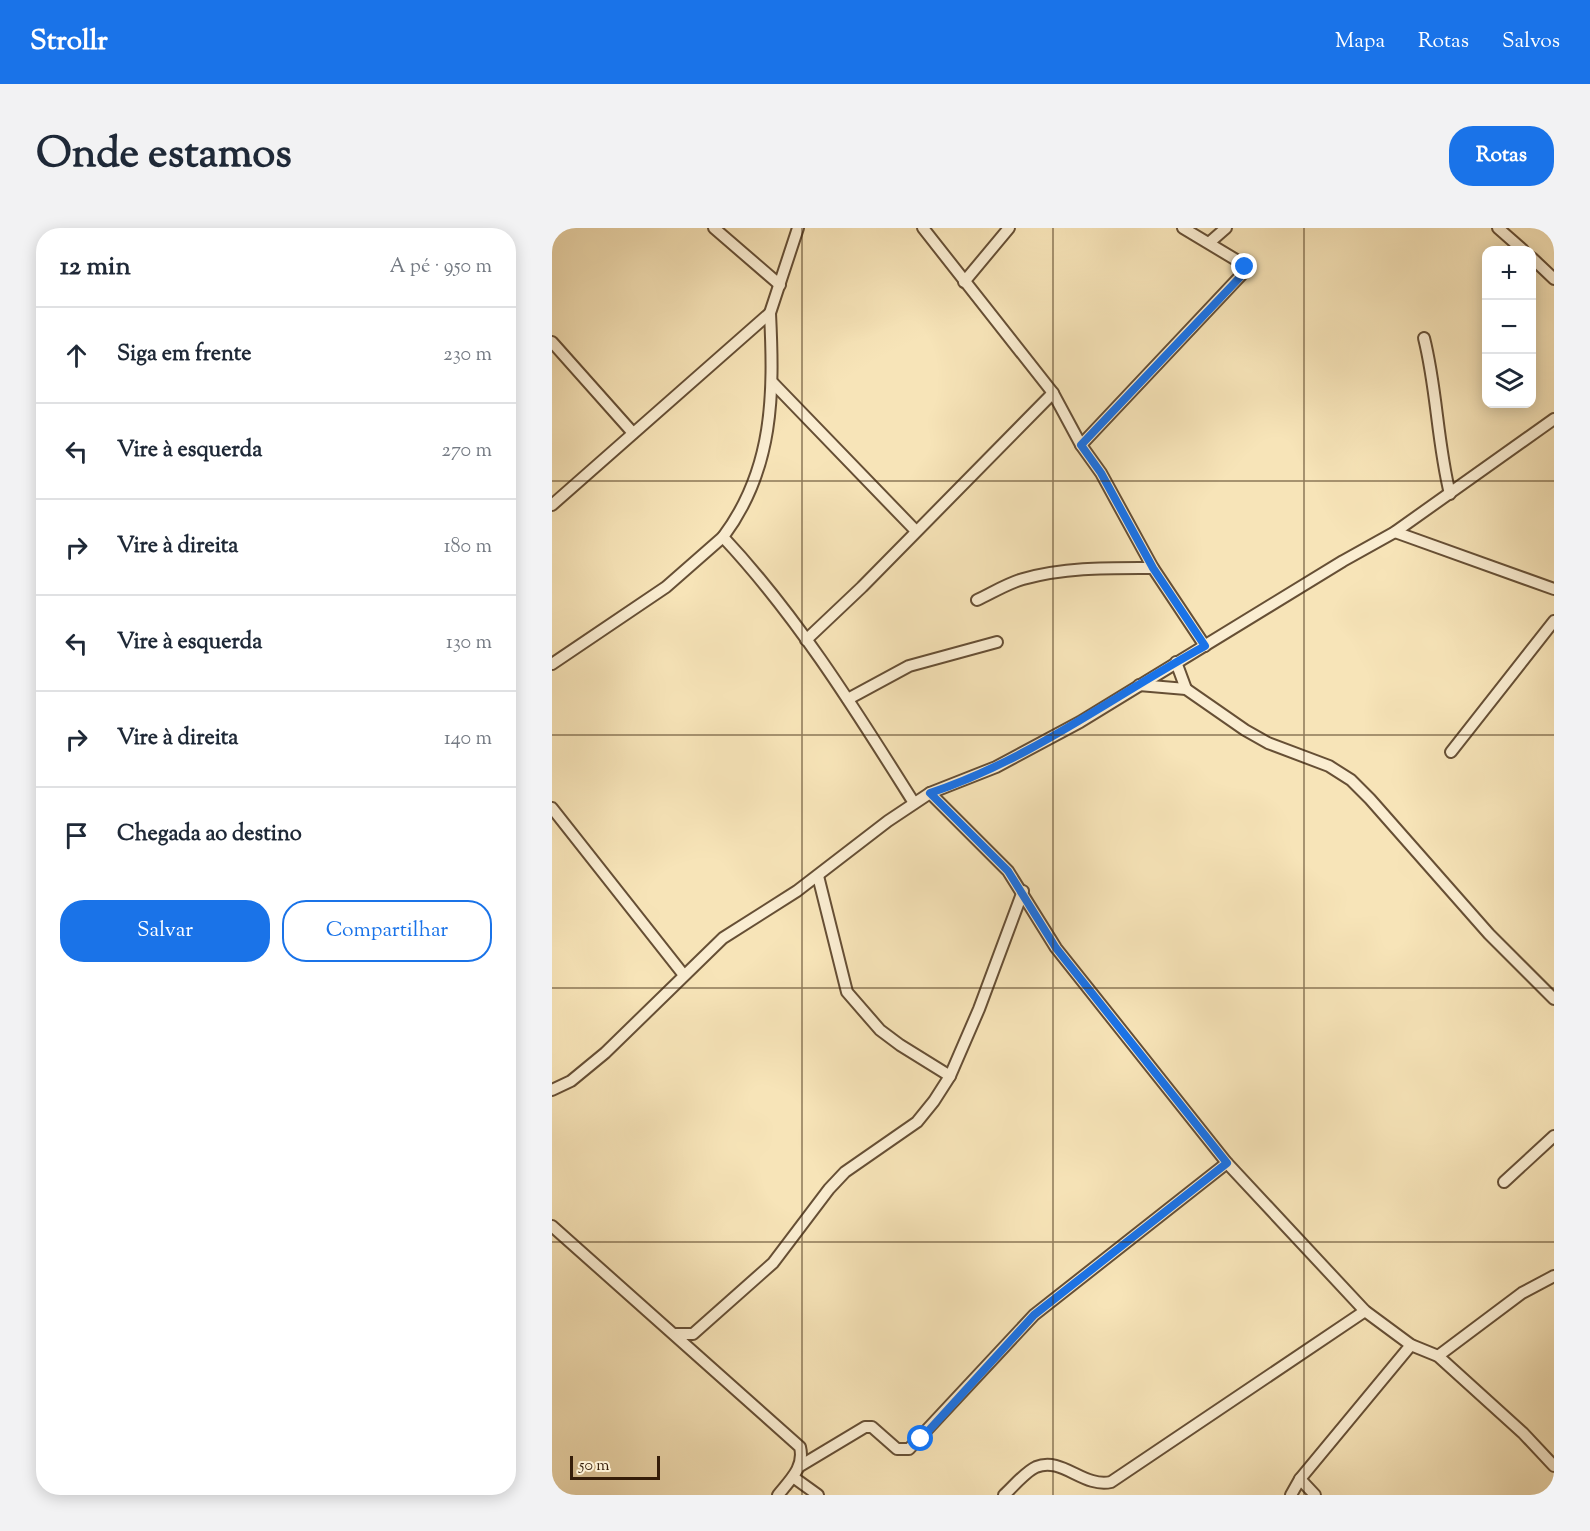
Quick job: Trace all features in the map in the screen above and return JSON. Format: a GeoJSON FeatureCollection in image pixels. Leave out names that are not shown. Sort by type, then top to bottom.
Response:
{"type":"FeatureCollection","features":[{"type":"Feature","properties":{"kind":"street"},"geometry":{"type":"LineString","coordinates":[[714,228],[780,285]]}},
{"type":"Feature","properties":{"kind":"street"},"geometry":{"type":"LineString","coordinates":[[552,664],[666,587],[723,537],[738,518],[767,441],[773,384],[770,313],[798,228]]}},
{"type":"Feature","properties":{"kind":"street"},"geometry":{"type":"LineString","coordinates":[[923,228],[1053,393],[1081,445],[1101,473],[1153,568],[1205,646]]}},
{"type":"Feature","properties":{"kind":"street"},"geometry":{"type":"LineString","coordinates":[[964,282],[1009,228]]}},
{"type":"Feature","properties":{"kind":"street"},"geometry":{"type":"LineString","coordinates":[[1081,445],[1246,270],[1243,264],[1210,242],[1183,228]]}},
{"type":"Feature","properties":{"kind":"street"},"geometry":{"type":"LineString","coordinates":[[1210,242],[1226,228]]}},
{"type":"Feature","properties":{"kind":"street"},"geometry":{"type":"LineString","coordinates":[[1498,228],[1518,246]]}},
{"type":"Feature","properties":{"kind":"street"},"geometry":{"type":"LineString","coordinates":[[1536,262],[1554,279]]}},
{"type":"Feature","properties":{"kind":"street"},"geometry":{"type":"LineString","coordinates":[[552,505],[770,313]]}},
{"type":"Feature","properties":{"kind":"street"},"geometry":{"type":"LineString","coordinates":[[1424,338],[1431,364],[1442,464],[1450,494]]}},
{"type":"Feature","properties":{"kind":"street"},"geometry":{"type":"LineString","coordinates":[[552,342],[633,433]]}},
{"type":"Feature","properties":{"kind":"street"},"geometry":{"type":"LineString","coordinates":[[773,384],[916,531]]}},
{"type":"Feature","properties":{"kind":"street"},"geometry":{"type":"LineString","coordinates":[[806,640],[862,587],[1053,393]]}},
{"type":"Feature","properties":{"kind":"street"},"geometry":{"type":"LineString","coordinates":[[552,1090],[572,1081],[605,1053],[683,974],[723,938],[818,876],[914,803],[930,793],[996,767],[1080,722],[1343,561],[1395,532],[1554,419]]}},
{"type":"Feature","properties":{"kind":"street"},"geometry":{"type":"LineString","coordinates":[[1395,532],[1554,589]]}},
{"type":"Feature","properties":{"kind":"street"},"geometry":{"type":"LineString","coordinates":[[723,537],[746,561],[806,640],[848,699],[914,803]]}},
{"type":"Feature","properties":{"kind":"street"},"geometry":{"type":"LineString","coordinates":[[977,600],[1022,579],[1052,573],[1086,568],[1153,568]]}},
{"type":"Feature","properties":{"kind":"street"},"geometry":{"type":"LineString","coordinates":[[1450,752],[1554,621]]}},
{"type":"Feature","properties":{"kind":"street"},"geometry":{"type":"LineString","coordinates":[[848,699],[916,663],[997,642]]}},
{"type":"Feature","properties":{"kind":"street"},"geometry":{"type":"LineString","coordinates":[[1176,662],[1186,689]]}},
{"type":"Feature","properties":{"kind":"street"},"geometry":{"type":"LineString","coordinates":[[1138,685],[1186,689],[1268,743],[1329,766],[1351,780],[1489,934],[1554,999]]}},
{"type":"Feature","properties":{"kind":"street"},"geometry":{"type":"LineString","coordinates":[[930,793],[1008,871],[1023,891],[1056,948],[1227,1163],[1365,1311],[1411,1345],[1438,1356],[1523,1433],[1554,1466]]}},
{"type":"Feature","properties":{"kind":"street"},"geometry":{"type":"LineString","coordinates":[[552,808],[683,974]]}},
{"type":"Feature","properties":{"kind":"street"},"geometry":{"type":"LineString","coordinates":[[818,876],[847,992],[880,1030],[950,1076]]}},
{"type":"Feature","properties":{"kind":"street"},"geometry":{"type":"LineString","coordinates":[[675,1334],[693,1334],[773,1263],[829,1189],[845,1172],[917,1122],[934,1101],[950,1076],[979,1009],[1023,891]]}},
{"type":"Feature","properties":{"kind":"street"},"geometry":{"type":"LineString","coordinates":[[1504,1182],[1554,1136]]}},
{"type":"Feature","properties":{"kind":"street"},"geometry":{"type":"LineString","coordinates":[[800,1466],[865,1427],[872,1427],[897,1449],[909,1449],[1034,1315],[1227,1163]]}},
{"type":"Feature","properties":{"kind":"street"},"geometry":{"type":"LineString","coordinates":[[552,1226],[800,1447],[803,1457],[800,1466],[778,1495]]}},
{"type":"Feature","properties":{"kind":"street"},"geometry":{"type":"LineString","coordinates":[[1438,1356],[1522,1293],[1554,1276]]}},
{"type":"Feature","properties":{"kind":"street"},"geometry":{"type":"LineString","coordinates":[[1004,1495],[1036,1467],[1050,1466],[1076,1473],[1099,1485],[1112,1482],[1365,1311]]}},
{"type":"Feature","properties":{"kind":"street"},"geometry":{"type":"LineString","coordinates":[[693,1334],[695,1352]]}},
{"type":"Feature","properties":{"kind":"street"},"geometry":{"type":"LineString","coordinates":[[1291,1495],[1300,1479],[1411,1345]]}},
{"type":"Feature","properties":{"kind":"street"},"geometry":{"type":"LineString","coordinates":[[793,1477],[818,1495]]}},
{"type":"Feature","properties":{"kind":"street"},"geometry":{"type":"LineString","coordinates":[[1300,1479],[1315,1495]]}},
{"type":"Feature","properties":{"kind":"route"},"geometry":{"type":"LineString","coordinates":[[921,1439],[1034,1315],[1227,1163],[1056,948],[1023,891],[1008,871],[930,793],[996,767],[1080,722],[1205,646],[1153,568],[1101,473],[1081,445],[1244,273],[1245,267]]}}]}
